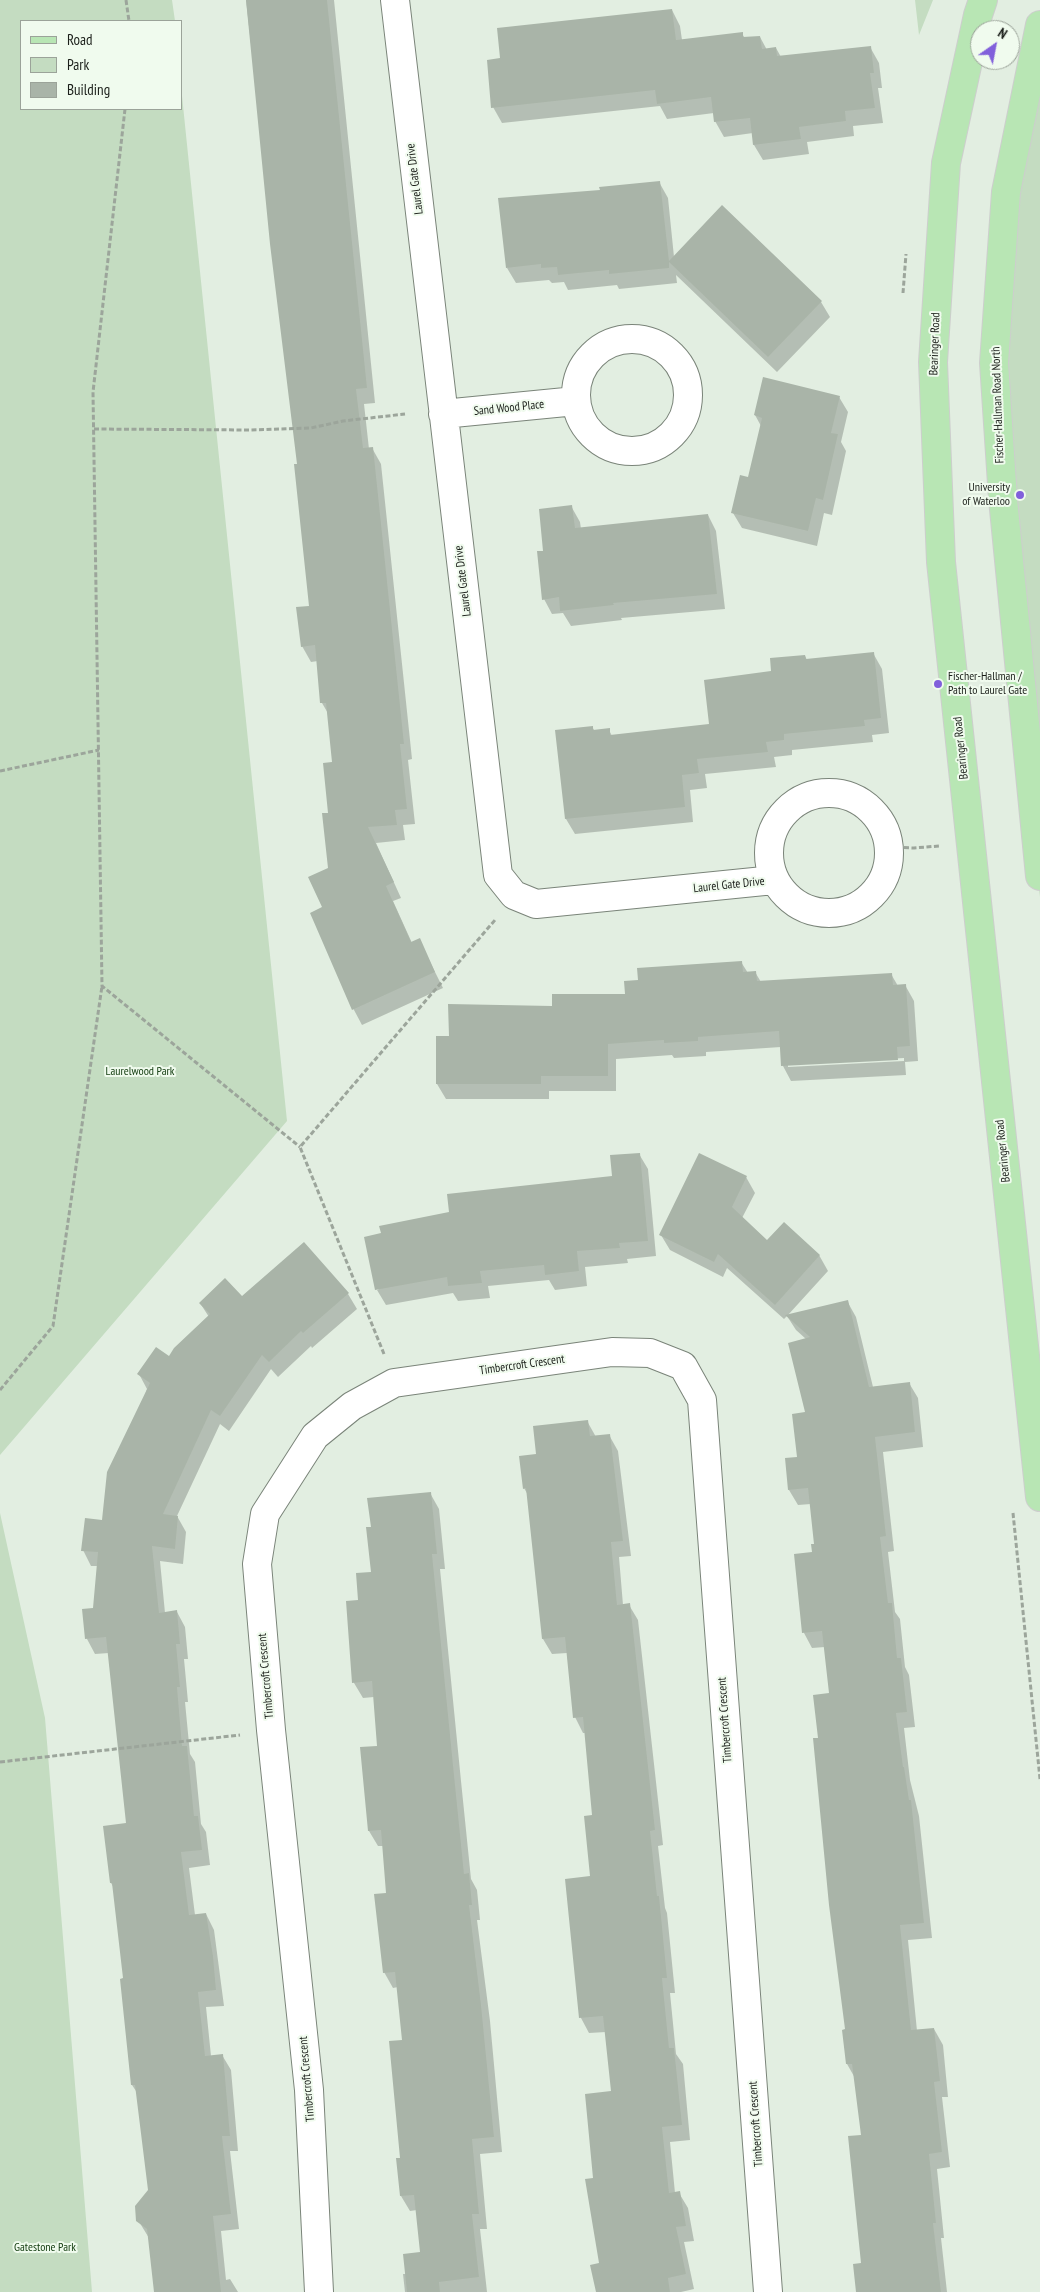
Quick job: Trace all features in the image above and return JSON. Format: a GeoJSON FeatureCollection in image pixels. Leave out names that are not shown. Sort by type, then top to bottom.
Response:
{"type":"FeatureCollection","features":[{"type":"Feature","properties":{"kind":"main road","name":"Bearinger Road"},"geometry":{"type":"LineString","coordinates":[[983,0],[946,163],[933,362],[941,562],[1040,1497]]}},
{"type":"Feature","properties":{"kind":"main road","name":"Fischer-Hallman Road North"},"geometry":{"type":"LineString","coordinates":[[1040,25],[1006,192],[994,363],[1004,508],[1040,876]]}},
{"type":"Feature","properties":{"kind":"street","name":"Laurel Gate Drive"},"geometry":{"type":"LineString","coordinates":[[394,0],[498,875],[514,895],[536,904],[774,880]]}},
{"type":"Feature","properties":{"kind":"street"},"geometry":{"type":"LineString","coordinates":[[623,339],[642,340],[661,346],[676,359],[686,379],[688,404],[681,423],[669,438],[647,449],[628,451],[609,447],[593,436],[581,420],[576,401],[577,379],[586,362],[600,348],[623,339]]}},
{"type":"Feature","properties":{"kind":"street","name":"Sand Wood Place"},"geometry":{"type":"LineString","coordinates":[[443,414],[576,401]]}},
{"type":"Feature","properties":{"kind":"street","name":"Laurel Gate Drive"},"geometry":{"type":"LineString","coordinates":[[818,793],[839,793],[864,804],[879,819],[889,847],[888,868],[884,880],[871,897],[854,909],[825,914],[804,909],[786,897],[774,880],[768,862],[769,840],[777,821],[798,800],[818,793]]}},
{"type":"Feature","properties":{"kind":"street","name":"Timbercroft Crescent"},"geometry":{"type":"LineString","coordinates":[[319,2292],[309,2090],[271,1730],[257,1564],[265,1514],[315,1436],[352,1406],[394,1383],[612,1352],[650,1353],[683,1366],[702,1400],[768,2292]]}},
{"type":"Feature","properties":{"kind":"path"},"geometry":{"type":"LineString","coordinates":[[126,0],[129,20]]}},
{"type":"Feature","properties":{"kind":"path"},"geometry":{"type":"LineString","coordinates":[[0,1390],[53,1326],[102,986],[93,392],[125,110]]}},
{"type":"Feature","properties":{"kind":"path"},"geometry":{"type":"LineString","coordinates":[[94,429],[251,430],[311,428],[343,421],[405,414]]}},
{"type":"Feature","properties":{"kind":"path"},"geometry":{"type":"LineString","coordinates":[[0,771],[99,750]]}},
{"type":"Feature","properties":{"kind":"path"},"geometry":{"type":"LineString","coordinates":[[889,847],[945,846]]}},
{"type":"Feature","properties":{"kind":"path"},"geometry":{"type":"LineString","coordinates":[[300,1148],[476,945],[514,895]]}},
{"type":"Feature","properties":{"kind":"path"},"geometry":{"type":"LineString","coordinates":[[102,986],[300,1148],[382,1347],[394,1383]]}},
{"type":"Feature","properties":{"kind":"path"},"geometry":{"type":"LineString","coordinates":[[0,1762],[227,1737],[271,1730]]}},
{"type":"Feature","properties":{"kind":"green space","name":"Laurelwood Park"},"geometry":{"type":"Polygon","coordinates":[[[0,0],[172,0],[175,20],[20,20],[20,110],[182,110],[182,96],[287,1121],[0,1455],[0,0]]]}},
{"type":"Feature","properties":{"kind":"green space"},"geometry":{"type":"Polygon","coordinates":[[[915,0],[933,0],[919,35],[915,0]]]}},
{"type":"Feature","properties":{"kind":"green space","name":"University of Waterloo"},"geometry":{"type":"Polygon","coordinates":[[[1040,35],[1040,897],[1000,563],[1001,427],[1025,87],[1040,35]]]}},
{"type":"Feature","properties":{"kind":"green space","name":"Gatestone Park"},"geometry":{"type":"Polygon","coordinates":[[[0,1513],[45,1718],[92,2292],[0,2292],[0,1513]]]}},
{"type":"Feature","properties":{"kind":"building"},"geometry":{"type":"Polygon","coordinates":[[[246,0],[327,0],[367,388],[356,389],[363,448],[373,447],[404,744],[400,744],[407,809],[395,810],[397,825],[368,827],[394,882],[386,886],[411,942],[420,938],[435,972],[352,1010],[310,913],[322,907],[308,877],[328,868],[322,813],[328,813],[323,763],[332,762],[326,703],[320,703],[315,645],[301,647],[296,607],[309,606],[294,464],[297,464],[270,244],[246,0]]]}},
{"type":"Feature","properties":{"kind":"building"},"geometry":{"type":"Polygon","coordinates":[[[672,9],[676,40],[743,32],[743,37],[760,36],[762,49],[776,47],[777,56],[871,46],[874,73],[870,73],[875,108],[845,111],[846,121],[799,127],[801,139],[753,145],[750,118],[714,122],[711,97],[657,104],[655,90],[491,108],[487,60],[500,58],[497,28],[672,9]]]}},
{"type":"Feature","properties":{"kind":"building"},"geometry":{"type":"Polygon","coordinates":[[[660,181],[669,261],[722,205],[822,301],[768,357],[669,262],[669,268],[609,274],[609,270],[558,275],[557,267],[541,268],[541,264],[506,268],[498,198],[600,190],[599,187],[660,181]]]}},
{"type":"Feature","properties":{"kind":"building"},"geometry":{"type":"Polygon","coordinates":[[[763,377],[840,396],[831,433],[838,434],[823,500],[816,498],[808,531],[731,513],[740,475],[748,477],[762,418],[754,415],[763,377]]]}},
{"type":"Feature","properties":{"kind":"building"},"geometry":{"type":"Polygon","coordinates":[[[572,505],[575,528],[708,514],[717,594],[613,603],[614,605],[560,611],[559,597],[542,600],[537,551],[543,551],[539,509],[572,505]]]}},
{"type":"Feature","properties":{"kind":"building"},"geometry":{"type":"Polygon","coordinates":[[[874,652],[881,718],[864,720],[865,726],[784,734],[784,740],[766,742],[768,752],[697,759],[699,773],[682,775],[685,807],[565,819],[555,730],[593,726],[593,730],[610,728],[610,735],[709,724],[704,680],[771,671],[770,658],[805,655],[806,659],[874,652]]]}},
{"type":"Feature","properties":{"kind":"building"},"geometry":{"type":"Polygon","coordinates":[[[742,961],[743,972],[756,971],[757,981],[892,973],[893,985],[906,984],[910,1046],[897,1047],[898,1060],[781,1066],[779,1031],[698,1037],[698,1041],[664,1043],[664,1040],[608,1044],[608,1076],[541,1076],[541,1084],[436,1084],[436,1036],[449,1036],[448,1004],[552,1006],[552,994],[625,994],[624,981],[638,980],[637,968],[742,961]]]}},
{"type":"Feature","properties":{"kind":"building"},"geometry":{"type":"Polygon","coordinates":[[[640,1153],[648,1241],[619,1243],[620,1248],[577,1251],[579,1271],[545,1275],[544,1265],[480,1271],[482,1283],[448,1286],[447,1277],[375,1290],[364,1237],[381,1233],[379,1226],[449,1212],[447,1194],[612,1176],[610,1155],[640,1153]]]}},
{"type":"Feature","properties":{"kind":"building"},"geometry":{"type":"Polygon","coordinates":[[[699,1153],[747,1176],[732,1207],[767,1240],[784,1222],[820,1255],[775,1305],[718,1254],[714,1262],[659,1235],[699,1153]]]}},
{"type":"Feature","properties":{"kind":"building"},"geometry":{"type":"Polygon","coordinates":[[[304,1242],[349,1293],[303,1333],[301,1331],[269,1362],[262,1355],[220,1416],[211,1410],[163,1514],[178,1516],[175,1549],[152,1546],[159,1613],[177,1610],[180,1644],[176,1644],[180,1687],[177,1687],[182,1746],[187,1746],[194,1816],[198,1816],[202,1850],[181,1852],[189,1915],[206,1913],[213,1956],[216,1990],[198,1992],[205,2056],[223,2054],[230,2136],[222,2136],[231,2214],[213,2216],[221,2292],[154,2292],[147,2229],[136,2221],[135,2206],[148,2190],[135,2085],[131,2085],[120,1979],[123,1978],[103,1826],[126,1823],[106,1637],[85,1639],[82,1609],[93,1608],[98,1552],[81,1551],[85,1518],[102,1520],[107,1472],[150,1383],[137,1374],[156,1347],[169,1356],[174,1348],[210,1314],[199,1303],[225,1278],[242,1296],[304,1242]]]}},
{"type":"Feature","properties":{"kind":"building"},"geometry":{"type":"Polygon","coordinates":[[[848,1300],[869,1387],[910,1382],[915,1432],[875,1437],[886,1536],[880,1537],[888,1603],[892,1603],[897,1658],[901,1658],[907,1712],[896,1713],[903,1767],[909,1800],[911,1800],[924,1923],[900,1925],[911,2030],[934,2028],[940,2081],[934,2082],[942,2152],[929,2154],[936,2223],[933,2223],[941,2292],[856,2292],[853,2264],[861,2263],[848,2136],[861,2135],[852,2064],[846,2064],[842,2030],[845,2029],[829,1905],[813,1738],[818,1738],[813,1695],[829,1693],[822,1631],[802,1633],[794,1554],[812,1552],[811,1544],[814,1544],[808,1488],[788,1490],[785,1458],[797,1457],[792,1414],[805,1412],[788,1343],[810,1337],[785,1315],[848,1300]]]}},
{"type":"Feature","properties":{"kind":"building"},"geometry":{"type":"Polygon","coordinates":[[[588,1420],[590,1436],[610,1434],[623,1541],[611,1542],[617,1605],[630,1603],[655,1830],[650,1831],[667,1978],[662,1978],[669,2048],[674,2048],[682,2125],[662,2127],[669,2193],[680,2191],[686,2226],[676,2227],[686,2274],[668,2278],[670,2292],[596,2292],[590,2265],[599,2263],[585,2179],[593,2178],[585,2094],[611,2091],[603,2016],[579,2018],[565,1879],[590,1876],[584,1816],[592,1815],[583,1717],[573,1718],[565,1637],[542,1639],[526,1488],[523,1489],[519,1456],[536,1454],[533,1426],[588,1420]]]}},
{"type":"Feature","properties":{"kind":"building"},"geometry":{"type":"Polygon","coordinates":[[[431,1492],[437,1554],[432,1554],[464,1874],[469,1873],[472,1905],[469,1905],[494,2137],[472,2139],[479,2214],[472,2214],[479,2277],[439,2282],[440,2292],[407,2292],[403,2254],[420,2252],[414,2195],[400,2196],[396,2158],[400,2158],[389,2041],[402,2040],[395,1972],[383,1973],[374,1894],[386,1893],[381,1830],[368,1831],[360,1747],[377,1746],[372,1681],[352,1683],[346,1601],[358,1600],[356,1573],[371,1572],[366,1527],[371,1527],[367,1498],[431,1492]]]}},
{"type":"Feature","properties":{"kind":"place","name":"University of Waterloo"},"geometry":{"type":"Point","coordinates":[1020,495]}},
{"type":"Feature","properties":{"kind":"place","name":"Fischer-Hallman / Path to Laurel Gate"},"geometry":{"type":"Point","coordinates":[938,684]}}]}
